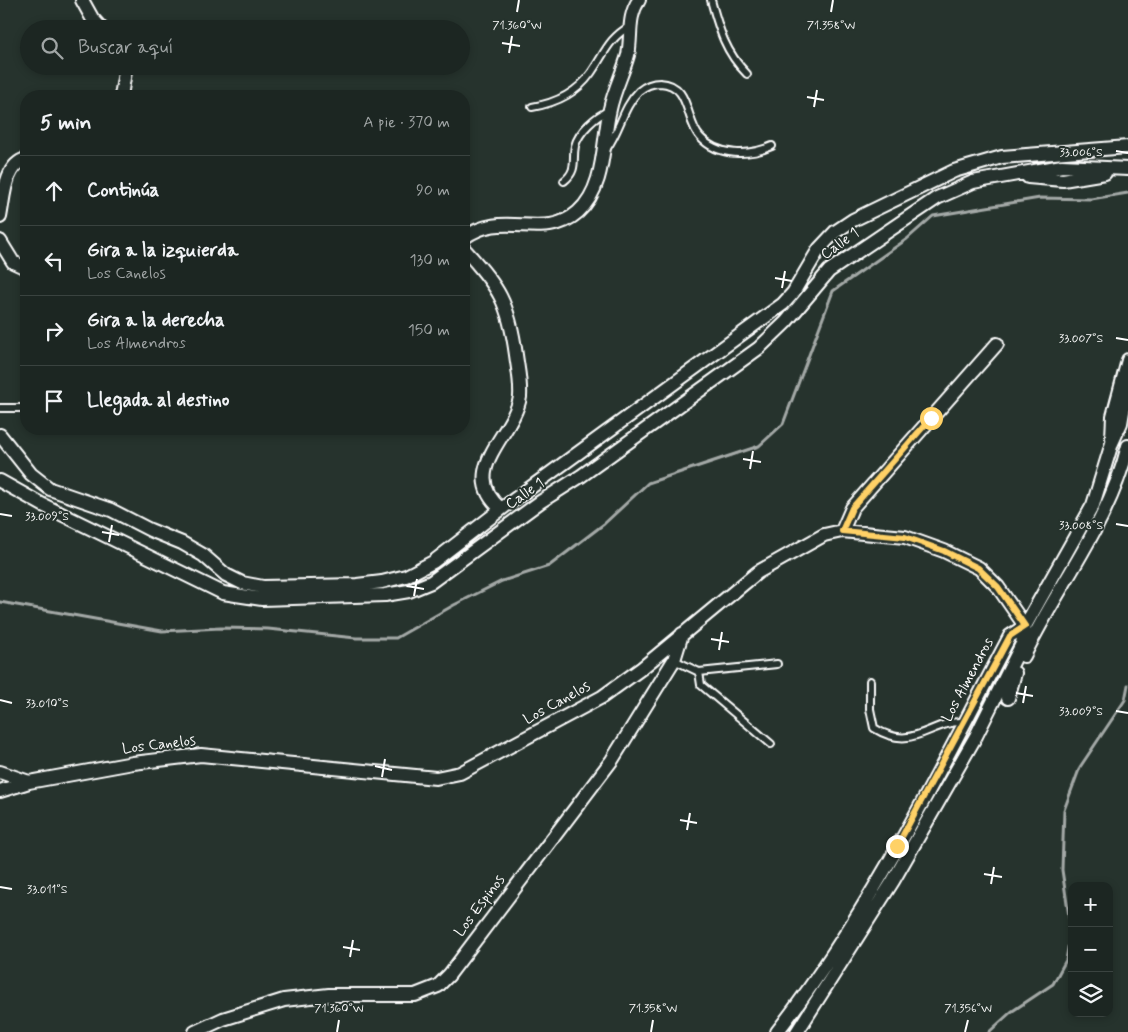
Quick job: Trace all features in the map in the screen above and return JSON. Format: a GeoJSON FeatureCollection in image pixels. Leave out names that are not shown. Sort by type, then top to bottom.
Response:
{"type":"FeatureCollection","features":[{"type":"Feature","properties":{"kind":"street"},"geometry":{"type":"LineString","coordinates":[[82,0],[94,20]]}},
{"type":"Feature","properties":{"kind":"street"},"geometry":{"type":"LineString","coordinates":[[470,234],[491,225],[546,226],[570,218],[584,206],[594,191],[610,110],[628,56],[633,10],[639,0]]}},
{"type":"Feature","properties":{"kind":"street"},"geometry":{"type":"LineString","coordinates":[[122,90],[124,75]]}},
{"type":"Feature","properties":{"kind":"street"},"geometry":{"type":"LineString","coordinates":[[0,435],[31,474],[50,488],[71,498],[111,510],[150,530],[182,543],[203,555],[234,579],[252,586],[357,585],[394,580],[432,562],[782,304],[793,293],[827,240],[853,220],[954,170],[986,160],[1128,147]]}},
{"type":"Feature","properties":{"kind":"street"},"geometry":{"type":"LineString","coordinates":[[0,217],[11,170],[20,161]]}},
{"type":"Feature","properties":{"kind":"street","name":"Calle 1"},"geometry":{"type":"LineString","coordinates":[[0,481],[197,582],[230,595],[274,599],[385,595],[409,591],[441,576],[540,502],[743,361],[774,335],[818,282],[841,262],[949,192],[973,182],[1062,166],[1128,169]]}},
{"type":"Feature","properties":{"kind":"street"},"geometry":{"type":"LineString","coordinates":[[0,241],[13,262],[20,267]]}},
{"type":"Feature","properties":{"kind":"street"},"geometry":{"type":"LineString","coordinates":[[470,256],[487,274],[502,298],[512,324],[519,371],[520,388],[516,410],[507,431],[495,445],[486,470],[489,494],[502,509]]}},
{"type":"Feature","properties":{"kind":"street"},"geometry":{"type":"LineString","coordinates":[[842,531],[852,508],[997,344]]}},
{"type":"Feature","properties":{"kind":"street"},"geometry":{"type":"LineString","coordinates":[[1112,443],[1113,416],[1128,360]]}},
{"type":"Feature","properties":{"kind":"street"},"geometry":{"type":"LineString","coordinates":[[1025,626],[1093,505],[1112,443],[1122,423],[1128,383]]}},
{"type":"Feature","properties":{"kind":"street"},"geometry":{"type":"LineString","coordinates":[[1008,698],[1012,681],[1029,646],[1104,514],[1128,446]]}},
{"type":"Feature","properties":{"kind":"street","name":"Los Canelos"},"geometry":{"type":"LineString","coordinates":[[0,791],[29,782],[132,763],[201,754],[361,772],[436,778],[449,777],[505,750],[602,697],[758,572],[824,535],[842,531],[905,537],[944,551],[978,568],[998,587],[1025,626]]}},
{"type":"Feature","properties":{"kind":"street","name":"Los Almendros"},"geometry":{"type":"LineString","coordinates":[[777,1032],[820,974],[925,794],[1010,636],[1025,626]]}},
{"type":"Feature","properties":{"kind":"street","name":"Los Almendros"},"geometry":{"type":"LineString","coordinates":[[797,1032],[893,881],[976,736],[1022,644],[1025,626]]}},
{"type":"Feature","properties":{"kind":"street","name":"Los Espinos"},"geometry":{"type":"LineString","coordinates":[[195,1032],[223,1018],[284,1000],[329,995],[415,995],[438,986],[449,975],[612,760],[674,660],[682,634]]}},
{"type":"Feature","properties":{"kind":"street"},"geometry":{"type":"LineString","coordinates":[[0,772],[29,782]]}},
{"type":"Feature","properties":{"kind":"street"},"geometry":{"type":"LineString","coordinates":[[925,794],[940,799]]}},
{"type":"Feature","properties":{"kind":"lane"},"geometry":{"type":"LineString","coordinates":[[711,0],[724,42],[736,62],[748,74]]}},
{"type":"Feature","properties":{"kind":"lane"},"geometry":{"type":"LineString","coordinates":[[532,107],[551,103],[576,89],[590,75],[611,41],[630,26]]}},
{"type":"Feature","properties":{"kind":"lane"},"geometry":{"type":"LineString","coordinates":[[603,153],[636,95],[648,85],[658,83],[670,85],[680,92],[690,110],[696,132],[711,146],[740,154],[757,152],[772,146]]}},
{"type":"Feature","properties":{"kind":"lane"},"geometry":{"type":"LineString","coordinates":[[564,181],[574,170],[575,148],[578,138],[596,118],[610,110]]}},
{"type":"Feature","properties":{"kind":"lane"},"geometry":{"type":"LineString","coordinates":[[0,408],[20,408]]}},
{"type":"Feature","properties":{"kind":"lane"},"geometry":{"type":"LineString","coordinates":[[674,660],[699,672],[776,664]]}},
{"type":"Feature","properties":{"kind":"lane"},"geometry":{"type":"LineString","coordinates":[[699,672],[701,685],[771,744]]}},
{"type":"Feature","properties":{"kind":"lane"},"geometry":{"type":"LineString","coordinates":[[870,680],[870,709],[874,728],[888,736],[912,737],[955,722],[964,722]]}},
{"type":"Feature","properties":{"kind":"waterway"},"geometry":{"type":"LineString","coordinates":[[0,602],[162,631],[221,628],[268,629],[356,638],[396,638],[454,605],[502,581],[549,566],[604,524],[648,483],[759,446],[783,424],[833,291],[907,239],[933,216],[1040,198],[1091,199],[1128,193]]}},
{"type":"Feature","properties":{"kind":"waterway"},"geometry":{"type":"LineString","coordinates":[[989,1032],[1011,1012],[1053,984],[1066,960],[1071,930],[1062,870],[1064,810],[1080,767],[1125,700],[1128,685]]}},
{"type":"Feature","properties":{"kind":"route"},"geometry":{"type":"LineString","coordinates":[[897,846],[1010,636],[1025,626],[998,587],[978,568],[944,551],[905,537],[842,531],[852,508],[931,418]]}}]}
